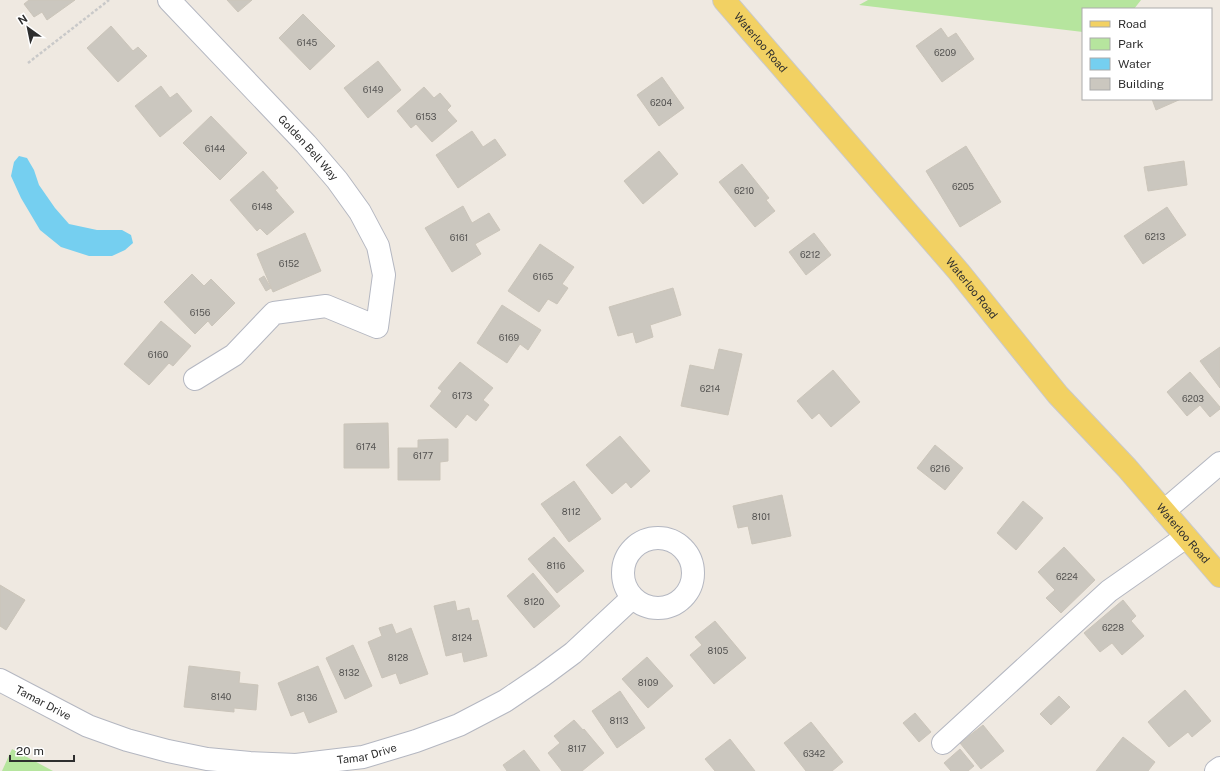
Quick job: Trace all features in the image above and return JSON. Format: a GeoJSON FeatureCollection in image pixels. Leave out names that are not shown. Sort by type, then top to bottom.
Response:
{"type":"FeatureCollection","features":[{"type":"Feature","properties":{"kind":"main road","name":"Waterloo Road"},"geometry":{"type":"LineString","coordinates":[[724,0],[959,272],[1058,395],[1127,468],[1220,576]]}},
{"type":"Feature","properties":{"kind":"street","name":"Golden Bell Way"},"geometry":{"type":"LineString","coordinates":[[169,0],[306,144],[337,180],[360,212],[378,246],[384,275],[377,327],[326,306],[274,313],[234,355],[195,379]]}},
{"type":"Feature","properties":{"kind":"street"},"geometry":{"type":"LineString","coordinates":[[1164,511],[1220,463]]}},
{"type":"Feature","properties":{"kind":"street"},"geometry":{"type":"LineString","coordinates":[[943,743],[1109,591],[1186,537]]}},
{"type":"Feature","properties":{"kind":"street","name":"Tamar Drive"},"geometry":{"type":"LineString","coordinates":[[0,680],[88,726],[128,740],[168,751],[207,759],[250,763],[288,765],[365,764],[416,741],[459,725],[505,701],[573,653],[632,598]]}},
{"type":"Feature","properties":{"kind":"street"},"geometry":{"type":"LineString","coordinates":[[1216,771],[1220,768]]}},
{"type":"Feature","properties":{"kind":"path"},"geometry":{"type":"LineString","coordinates":[[28,63],[108,0]]}},
{"type":"Feature","properties":{"kind":"green space"},"geometry":{"type":"Polygon","coordinates":[[[868,0],[1141,0],[1135,8],[1082,8],[1082,32],[859,5],[868,0]]]}},
{"type":"Feature","properties":{"kind":"green space"},"geometry":{"type":"Polygon","coordinates":[[[12,749],[53,771],[2,771],[12,749]]]}},
{"type":"Feature","properties":{"kind":"water"},"geometry":{"type":"Polygon","coordinates":[[[19,156],[27,158],[34,170],[39,185],[55,208],[69,224],[97,230],[122,230],[131,235],[133,243],[125,250],[112,256],[89,256],[61,247],[40,230],[21,198],[11,176],[14,162],[19,156]]]}},
{"type":"Feature","properties":{"kind":"building"},"geometry":{"type":"Polygon","coordinates":[[[29,0],[75,0],[47,20],[42,12],[34,17],[24,4],[29,0]]]}},
{"type":"Feature","properties":{"kind":"building"},"geometry":{"type":"Polygon","coordinates":[[[227,0],[252,0],[238,12],[227,0]]]}},
{"type":"Feature","properties":{"kind":"building"},"geometry":{"type":"Polygon","coordinates":[[[303,14],[335,46],[310,70],[279,38],[303,14]]]}},
{"type":"Feature","properties":{"kind":"building"},"geometry":{"type":"Polygon","coordinates":[[[111,26],[133,51],[138,47],[147,56],[118,82],[87,48],[111,26]]]}},
{"type":"Feature","properties":{"kind":"building"},"geometry":{"type":"Polygon","coordinates":[[[941,28],[948,38],[956,33],[974,59],[942,82],[916,46],[941,28]]]}},
{"type":"Feature","properties":{"kind":"building"},"geometry":{"type":"Polygon","coordinates":[[[378,61],[401,90],[368,118],[344,88],[378,61]]]}},
{"type":"Feature","properties":{"kind":"building"},"geometry":{"type":"Polygon","coordinates":[[[662,77],[684,108],[659,126],[637,95],[662,77]]]}},
{"type":"Feature","properties":{"kind":"building"},"geometry":{"type":"Polygon","coordinates":[[[161,86],[170,98],[177,93],[192,111],[160,137],[135,106],[161,86]]]}},
{"type":"Feature","properties":{"kind":"building"},"geometry":{"type":"Polygon","coordinates":[[[424,87],[434,98],[440,93],[451,106],[447,110],[457,121],[432,142],[416,124],[411,128],[397,111],[424,87]]]}},
{"type":"Feature","properties":{"kind":"building"},"geometry":{"type":"Polygon","coordinates":[[[1152,100],[1179,100],[1156,110],[1152,100]]]}},
{"type":"Feature","properties":{"kind":"building"},"geometry":{"type":"Polygon","coordinates":[[[211,116],[247,153],[220,180],[183,143],[211,116]]]}},
{"type":"Feature","properties":{"kind":"building"},"geometry":{"type":"Polygon","coordinates":[[[472,131],[483,147],[495,139],[506,155],[458,188],[436,155],[472,131]]]}},
{"type":"Feature","properties":{"kind":"building"},"geometry":{"type":"Polygon","coordinates":[[[966,146],[1001,202],[960,227],[926,171],[966,146]]]}},
{"type":"Feature","properties":{"kind":"building"},"geometry":{"type":"Polygon","coordinates":[[[659,151],[678,174],[643,204],[624,181],[659,151]]]}},
{"type":"Feature","properties":{"kind":"building"},"geometry":{"type":"Polygon","coordinates":[[[1184,161],[1187,185],[1148,191],[1144,167],[1184,161]]]}},
{"type":"Feature","properties":{"kind":"building"},"geometry":{"type":"Polygon","coordinates":[[[742,164],[769,198],[766,200],[775,211],[755,227],[719,182],[742,164]]]}},
{"type":"Feature","properties":{"kind":"building"},"geometry":{"type":"Polygon","coordinates":[[[263,171],[278,188],[275,190],[294,212],[267,235],[260,228],[257,231],[230,200],[263,171]]]}},
{"type":"Feature","properties":{"kind":"building"},"geometry":{"type":"Polygon","coordinates":[[[463,206],[472,223],[489,213],[500,230],[475,244],[481,254],[452,272],[425,228],[463,206]]]}},
{"type":"Feature","properties":{"kind":"building"},"geometry":{"type":"Polygon","coordinates":[[[1167,207],[1186,235],[1143,264],[1124,236],[1167,207]]]}},
{"type":"Feature","properties":{"kind":"building"},"geometry":{"type":"Polygon","coordinates":[[[305,233],[321,271],[273,292],[257,254],[305,233]]]}},
{"type":"Feature","properties":{"kind":"building"},"geometry":{"type":"Polygon","coordinates":[[[814,233],[831,255],[806,275],[789,252],[814,233]]]}},
{"type":"Feature","properties":{"kind":"building"},"geometry":{"type":"Polygon","coordinates":[[[540,244],[574,267],[562,284],[568,288],[557,304],[548,299],[539,312],[508,291],[540,244]]]}},
{"type":"Feature","properties":{"kind":"building"},"geometry":{"type":"Polygon","coordinates":[[[192,274],[204,286],[211,279],[235,303],[212,326],[208,321],[195,334],[164,302],[192,274]]]}},
{"type":"Feature","properties":{"kind":"building"},"geometry":{"type":"Polygon","coordinates":[[[264,276],[271,288],[266,291],[259,279],[264,276]]]}},
{"type":"Feature","properties":{"kind":"building"},"geometry":{"type":"Polygon","coordinates":[[[673,288],[681,315],[650,325],[653,337],[636,343],[633,332],[618,336],[609,307],[673,288]]]}},
{"type":"Feature","properties":{"kind":"building"},"geometry":{"type":"Polygon","coordinates":[[[502,305],[541,330],[528,350],[520,344],[507,363],[477,343],[502,305]]]}},
{"type":"Feature","properties":{"kind":"building"},"geometry":{"type":"Polygon","coordinates":[[[161,321],[191,346],[173,366],[169,363],[149,385],[124,364],[161,321]]]}},
{"type":"Feature","properties":{"kind":"building"},"geometry":{"type":"Polygon","coordinates":[[[1220,347],[1220,388],[1200,361],[1220,347]]]}},
{"type":"Feature","properties":{"kind":"building"},"geometry":{"type":"Polygon","coordinates":[[[719,349],[742,354],[728,415],[681,406],[690,365],[714,370],[719,349]]]}},
{"type":"Feature","properties":{"kind":"building"},"geometry":{"type":"Polygon","coordinates":[[[460,362],[493,388],[483,400],[489,405],[476,421],[467,414],[456,428],[430,406],[442,391],[438,388],[460,362]]]}},
{"type":"Feature","properties":{"kind":"building"},"geometry":{"type":"Polygon","coordinates":[[[833,370],[860,402],[831,427],[819,413],[812,419],[797,401],[833,370]]]}},
{"type":"Feature","properties":{"kind":"building"},"geometry":{"type":"Polygon","coordinates":[[[1190,372],[1220,407],[1220,409],[1210,417],[1200,405],[1187,416],[1167,392],[1190,372]]]}},
{"type":"Feature","properties":{"kind":"building"},"geometry":{"type":"Polygon","coordinates":[[[388,423],[389,468],[344,468],[344,424],[388,423]]]}},
{"type":"Feature","properties":{"kind":"building"},"geometry":{"type":"Polygon","coordinates":[[[620,436],[650,471],[631,488],[626,482],[612,494],[586,465],[620,436]]]}},
{"type":"Feature","properties":{"kind":"building"},"geometry":{"type":"Polygon","coordinates":[[[448,439],[448,461],[440,462],[440,480],[398,480],[398,448],[418,448],[418,440],[448,439]]]}},
{"type":"Feature","properties":{"kind":"building"},"geometry":{"type":"Polygon","coordinates":[[[935,445],[963,468],[945,490],[917,468],[935,445]]]}},
{"type":"Feature","properties":{"kind":"building"},"geometry":{"type":"Polygon","coordinates":[[[574,481],[601,519],[569,542],[541,504],[574,481]]]}},
{"type":"Feature","properties":{"kind":"building"},"geometry":{"type":"Polygon","coordinates":[[[782,495],[791,536],[752,544],[748,526],[738,528],[733,506],[782,495]]]}},
{"type":"Feature","properties":{"kind":"building"},"geometry":{"type":"Polygon","coordinates":[[[1023,501],[1043,518],[1016,550],[997,533],[1023,501]]]}},
{"type":"Feature","properties":{"kind":"building"},"geometry":{"type":"Polygon","coordinates":[[[554,537],[584,571],[557,593],[528,559],[554,537]]]}},
{"type":"Feature","properties":{"kind":"building"},"geometry":{"type":"Polygon","coordinates":[[[1064,547],[1095,580],[1061,613],[1046,598],[1055,590],[1038,572],[1064,547]]]}},
{"type":"Feature","properties":{"kind":"building"},"geometry":{"type":"Polygon","coordinates":[[[533,573],[560,606],[534,628],[507,596],[533,573]]]}},
{"type":"Feature","properties":{"kind":"building"},"geometry":{"type":"Polygon","coordinates":[[[0,585],[25,600],[6,630],[0,626],[0,585]]]}},
{"type":"Feature","properties":{"kind":"building"},"geometry":{"type":"Polygon","coordinates":[[[1123,600],[1136,616],[1131,621],[1144,636],[1122,655],[1112,643],[1100,652],[1084,633],[1123,600]]]}},
{"type":"Feature","properties":{"kind":"building"},"geometry":{"type":"Polygon","coordinates":[[[455,601],[457,611],[469,608],[472,621],[478,620],[487,656],[464,662],[462,652],[446,656],[434,606],[455,601]]]}},
{"type":"Feature","properties":{"kind":"building"},"geometry":{"type":"Polygon","coordinates":[[[715,621],[746,658],[714,684],[690,655],[702,645],[695,637],[715,621]]]}},
{"type":"Feature","properties":{"kind":"building"},"geometry":{"type":"Polygon","coordinates":[[[392,624],[396,634],[411,628],[428,674],[400,684],[396,673],[382,678],[368,642],[382,636],[379,628],[392,624]]]}},
{"type":"Feature","properties":{"kind":"building"},"geometry":{"type":"Polygon","coordinates":[[[353,645],[372,686],[345,699],[326,658],[353,645]]]}},
{"type":"Feature","properties":{"kind":"building"},"geometry":{"type":"Polygon","coordinates":[[[647,657],[673,686],[648,708],[622,679],[647,657]]]}},
{"type":"Feature","properties":{"kind":"building"},"geometry":{"type":"Polygon","coordinates":[[[189,666],[240,672],[239,683],[258,685],[256,710],[234,708],[234,712],[184,707],[189,666]]]}},
{"type":"Feature","properties":{"kind":"building"},"geometry":{"type":"Polygon","coordinates":[[[318,666],[337,712],[309,723],[304,711],[291,716],[278,683],[318,666]]]}},
{"type":"Feature","properties":{"kind":"building"},"geometry":{"type":"Polygon","coordinates":[[[1185,690],[1211,721],[1192,737],[1188,732],[1169,747],[1148,722],[1185,690]]]}},
{"type":"Feature","properties":{"kind":"building"},"geometry":{"type":"Polygon","coordinates":[[[620,691],[645,728],[617,748],[592,711],[620,691]]]}},
{"type":"Feature","properties":{"kind":"building"},"geometry":{"type":"Polygon","coordinates":[[[1059,696],[1070,707],[1051,725],[1040,714],[1059,696]]]}},
{"type":"Feature","properties":{"kind":"building"},"geometry":{"type":"Polygon","coordinates":[[[915,713],[931,732],[919,742],[903,723],[915,713]]]}},
{"type":"Feature","properties":{"kind":"building"},"geometry":{"type":"Polygon","coordinates":[[[574,720],[583,730],[584,729],[604,753],[582,771],[562,771],[548,753],[560,743],[554,736],[574,720]]]}},
{"type":"Feature","properties":{"kind":"building"},"geometry":{"type":"Polygon","coordinates":[[[811,722],[843,762],[832,771],[806,771],[784,743],[811,722]]]}},
{"type":"Feature","properties":{"kind":"building"},"geometry":{"type":"Polygon","coordinates":[[[983,725],[1004,751],[981,769],[960,743],[983,725]]]}},
{"type":"Feature","properties":{"kind":"building"},"geometry":{"type":"Polygon","coordinates":[[[1123,737],[1155,762],[1148,771],[1096,771],[1123,737]]]}},
{"type":"Feature","properties":{"kind":"building"},"geometry":{"type":"Polygon","coordinates":[[[730,739],[755,771],[715,771],[705,759],[730,739]]]}},
{"type":"Feature","properties":{"kind":"building"},"geometry":{"type":"Polygon","coordinates":[[[960,749],[974,766],[968,771],[951,771],[944,763],[960,749]]]}},
{"type":"Feature","properties":{"kind":"building"},"geometry":{"type":"Polygon","coordinates":[[[524,750],[540,771],[507,771],[503,765],[524,750]]]}}]}
